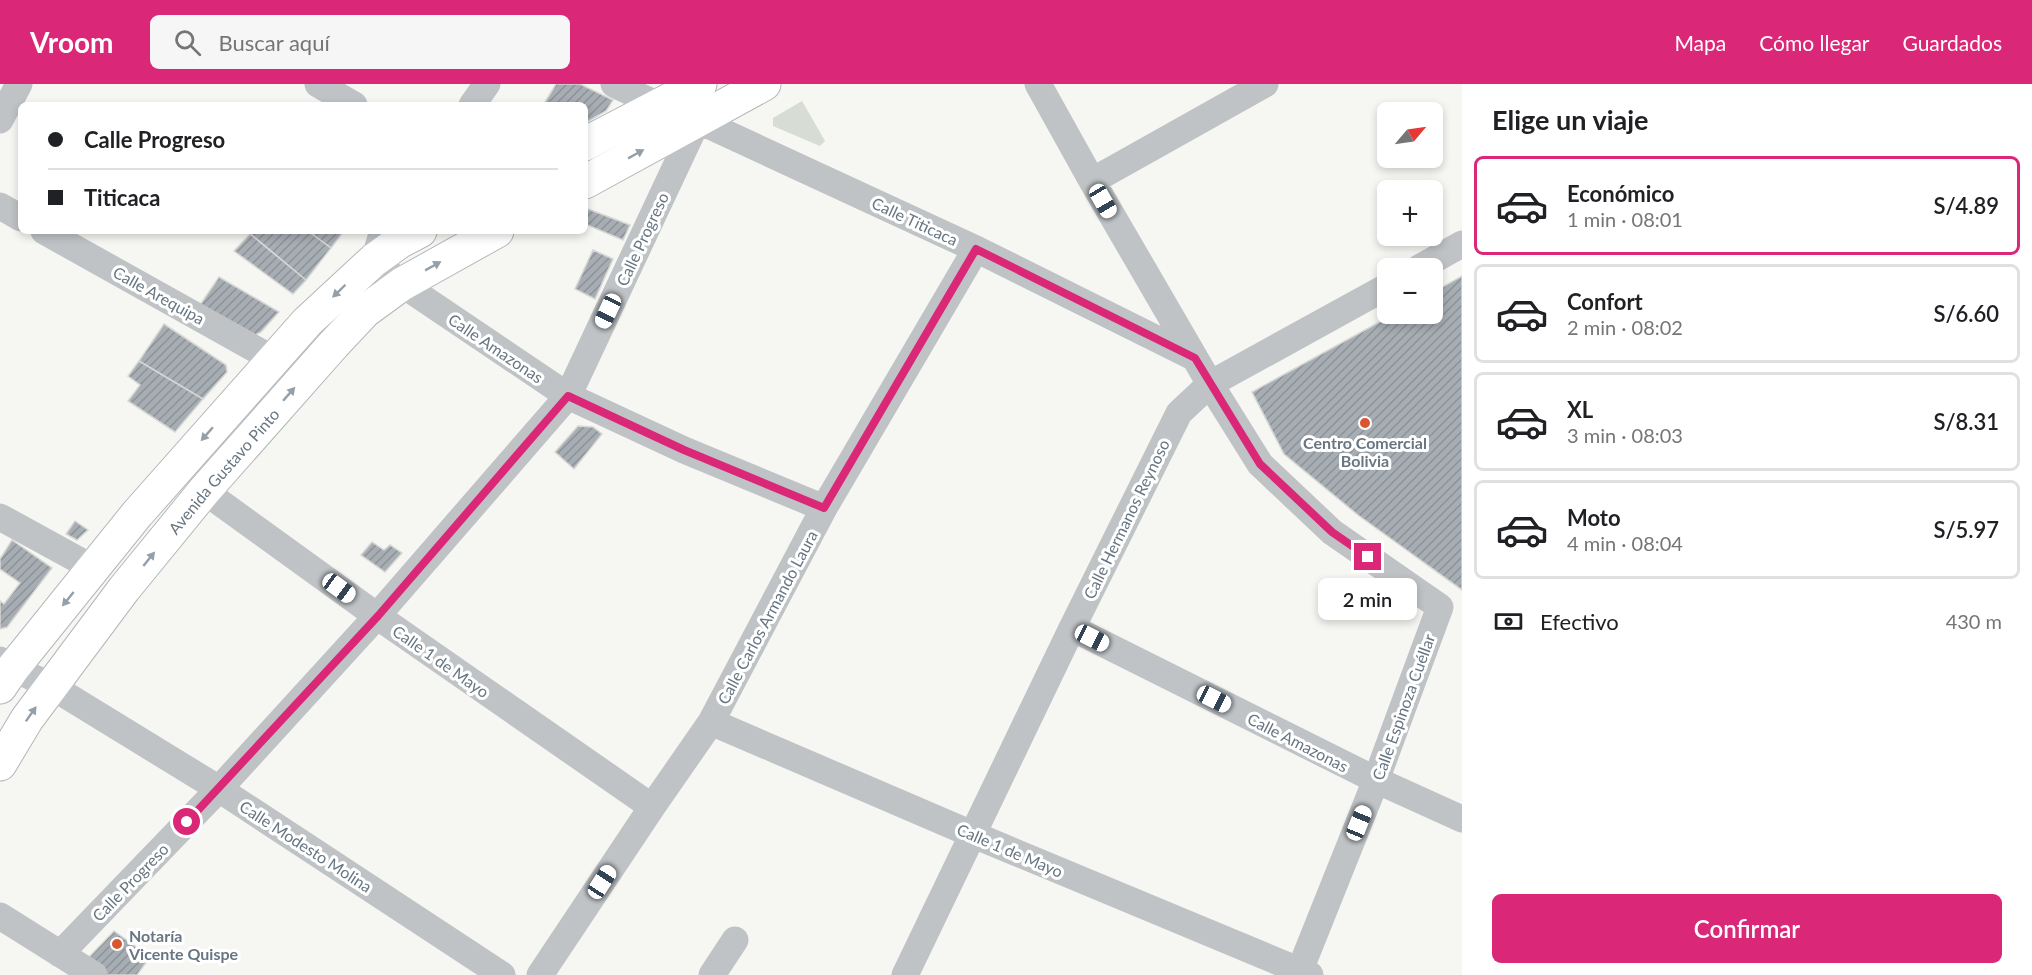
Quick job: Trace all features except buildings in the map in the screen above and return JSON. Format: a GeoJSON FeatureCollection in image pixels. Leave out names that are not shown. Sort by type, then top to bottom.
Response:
{"type":"FeatureCollection","features":[{"type":"Feature","properties":{"kind":"main road"},"geometry":{"type":"LineString","coordinates":[[588,142],[700,84]]}},
{"type":"Feature","properties":{"kind":"main road"},"geometry":{"type":"LineString","coordinates":[[588,180],[764,84]]}},
{"type":"Feature","properties":{"kind":"main road"},"geometry":{"type":"LineString","coordinates":[[4,672],[144,505],[273,359],[379,245],[399,242],[414,234]]}},
{"type":"Feature","properties":{"kind":"main road","name":"Avenida Gustavo Pinto"},"geometry":{"type":"LineString","coordinates":[[0,764],[27,719],[124,589],[204,491],[365,311],[402,284],[492,234]]}},
{"type":"Feature","properties":{"kind":"street"},"geometry":{"type":"LineString","coordinates":[[0,120],[19,84]]}},
{"type":"Feature","properties":{"kind":"street"},"geometry":{"type":"LineString","coordinates":[[318,84],[349,102]]}},
{"type":"Feature","properties":{"kind":"street"},"geometry":{"type":"LineString","coordinates":[[474,102],[487,84]]}},
{"type":"Feature","properties":{"kind":"street"},"geometry":{"type":"LineString","coordinates":[[614,84],[658,105]]}},
{"type":"Feature","properties":{"kind":"street","name":"Calle Progreso"},"geometry":{"type":"LineString","coordinates":[[60,954],[219,789],[378,616],[568,396],[716,84]]}},
{"type":"Feature","properties":{"kind":"street"},"geometry":{"type":"LineString","coordinates":[[1038,84],[1210,384]]}},
{"type":"Feature","properties":{"kind":"street"},"geometry":{"type":"LineString","coordinates":[[1092,181],[1265,84]]}},
{"type":"Feature","properties":{"kind":"street","name":"Calle Titicaca"},"geometry":{"type":"LineString","coordinates":[[697,120],[976,249],[1195,358]]}},
{"type":"Feature","properties":{"kind":"street"},"geometry":{"type":"LineString","coordinates":[[0,206],[18,216]]}},
{"type":"Feature","properties":{"kind":"street","name":"Calle Arequipa"},"geometry":{"type":"LineString","coordinates":[[49,234],[273,359]]}},
{"type":"Feature","properties":{"kind":"street"},"geometry":{"type":"LineString","coordinates":[[1437,258],[1462,244]]}},
{"type":"Feature","properties":{"kind":"street","name":"Calle Amazonas"},"geometry":{"type":"LineString","coordinates":[[379,245],[402,284],[568,396],[684,450],[824,508]]}},
{"type":"Feature","properties":{"kind":"street","name":"Calle Carlos Armando Laura"},"geometry":{"type":"LineString","coordinates":[[540,975],[711,722],[824,508],[976,249]]}},
{"type":"Feature","properties":{"kind":"street","name":"Calle Hermanos Reynoso"},"geometry":{"type":"LineString","coordinates":[[905,975],[1072,628],[1179,413],[1210,384],[1377,292]]}},
{"type":"Feature","properties":{"kind":"street","name":"Calle Espinoza Cuéllar"},"geometry":{"type":"LineString","coordinates":[[1210,384],[1260,464],[1332,532],[1440,607],[1302,974]]}},
{"type":"Feature","properties":{"kind":"street","name":"Calle 1 de Mayo"},"geometry":{"type":"LineString","coordinates":[[204,491],[378,616],[652,807]]}},
{"type":"Feature","properties":{"kind":"street"},"geometry":{"type":"LineString","coordinates":[[0,517],[93,568]]}},
{"type":"Feature","properties":{"kind":"street","name":"Calle Amazonas"},"geometry":{"type":"LineString","coordinates":[[1072,628],[1376,780],[1462,819]]}},
{"type":"Feature","properties":{"kind":"street","name":"Calle Modesto Molina"},"geometry":{"type":"LineString","coordinates":[[4,672],[51,686],[219,789],[502,975]]}},
{"type":"Feature","properties":{"kind":"street","name":"Calle 1 de Mayo"},"geometry":{"type":"LineString","coordinates":[[711,722],[1302,974]]}},
{"type":"Feature","properties":{"kind":"street"},"geometry":{"type":"LineString","coordinates":[[0,916],[94,975]]}},
{"type":"Feature","properties":{"kind":"street"},"geometry":{"type":"LineString","coordinates":[[712,975],[735,940]]}},
{"type":"Feature","properties":{"kind":"shaded area"},"geometry":{"type":"Polygon","coordinates":[[[802,101],[825,141],[820,146],[773,126],[773,118],[802,101]]]}},
{"type":"Feature","properties":{"kind":"place","name":"Centro Comercial Bolivia"},"geometry":{"type":"Point","coordinates":[1365,423]}},
{"type":"Feature","properties":{"kind":"place","name":"Notaría Vicente Quispe"},"geometry":{"type":"Point","coordinates":[117,944]}},
{"type":"Feature","properties":{"kind":"route"},"geometry":{"type":"LineString","coordinates":[[187,822],[378,616],[568,396],[684,450],[824,508],[976,249],[1195,358],[1260,464],[1332,532],[1368,557]]}}]}
